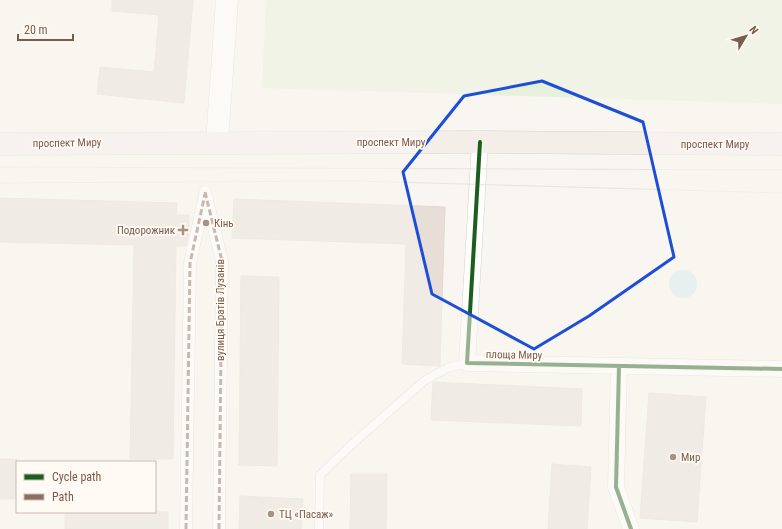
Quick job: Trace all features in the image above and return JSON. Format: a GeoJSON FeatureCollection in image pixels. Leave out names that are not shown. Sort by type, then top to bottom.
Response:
{"type":"FeatureCollection","features":[{"type":"Feature","properties":{"kind":"main road"},"geometry":{"type":"LineString","coordinates":[[217,142],[226,0]]}},
{"type":"Feature","properties":{"kind":"main road","name":"проспект Миру"},"geometry":{"type":"LineString","coordinates":[[0,144],[217,142],[782,144]]}},
{"type":"Feature","properties":{"kind":"street"},"geometry":{"type":"LineString","coordinates":[[467,363],[480,142]]}},
{"type":"Feature","properties":{"kind":"street","name":"вулиця Братів Лузанів"},"geometry":{"type":"LineString","coordinates":[[186,529],[190,263],[205,192],[222,261],[218,529]]}},
{"type":"Feature","properties":{"kind":"street","name":"площа Миру"},"geometry":{"type":"LineString","coordinates":[[467,363],[782,369]]}},
{"type":"Feature","properties":{"kind":"street"},"geometry":{"type":"LineString","coordinates":[[619,366],[616,487],[631,529]]}},
{"type":"Feature","properties":{"kind":"lane"},"geometry":{"type":"LineString","coordinates":[[319,529],[320,476],[351,445],[424,381],[448,368],[467,363]]}},
{"type":"Feature","properties":{"kind":"highlighted area"},"geometry":{"type":"Polygon","coordinates":[[[542,81],[643,122],[674,257],[589,316],[534,349],[432,294],[403,172],[464,96],[542,81]]]}},
{"type":"Feature","properties":{"kind":"green space"},"geometry":{"type":"Polygon","coordinates":[[[266,0],[782,0],[782,104],[262,88],[266,0]]]}},
{"type":"Feature","properties":{"kind":"water"},"geometry":{"type":"Polygon","coordinates":[[[683,270],[693,274],[697,284],[693,294],[683,298],[673,294],[669,284],[673,274],[683,270]]]}},
{"type":"Feature","properties":{"kind":"building"},"geometry":{"type":"Polygon","coordinates":[[[112,0],[193,0],[184,103],[97,94],[100,67],[154,72],[159,15],[112,11],[112,0]]]}},
{"type":"Feature","properties":{"kind":"building"},"geometry":{"type":"Polygon","coordinates":[[[0,198],[177,203],[176,215],[189,215],[189,232],[186,246],[176,246],[173,459],[130,459],[134,245],[0,242],[0,198]]]}},
{"type":"Feature","properties":{"kind":"building"},"geometry":{"type":"Polygon","coordinates":[[[234,199],[445,207],[440,366],[402,364],[406,244],[232,238],[234,199]]]}},
{"type":"Feature","properties":{"kind":"building"},"geometry":{"type":"Polygon","coordinates":[[[241,276],[279,277],[277,466],[239,465],[241,276]]]}},
{"type":"Feature","properties":{"kind":"building"},"geometry":{"type":"Polygon","coordinates":[[[433,382],[582,389],[581,426],[431,420],[433,382]]]}},
{"type":"Feature","properties":{"kind":"building","name":"Мир"},"geometry":{"type":"Polygon","coordinates":[[[649,393],[706,397],[697,522],[640,518],[649,393]]]}},
{"type":"Feature","properties":{"kind":"building"},"geometry":{"type":"Polygon","coordinates":[[[0,459],[17,459],[16,499],[0,499],[0,459]]]}},
{"type":"Feature","properties":{"kind":"building"},"geometry":{"type":"Polygon","coordinates":[[[552,464],[591,467],[587,529],[548,529],[552,464]]]}},
{"type":"Feature","properties":{"kind":"building"},"geometry":{"type":"Polygon","coordinates":[[[351,474],[387,474],[386,529],[350,529],[351,474]]]}},
{"type":"Feature","properties":{"kind":"building","name":"ТЦ «Пасаж»"},"geometry":{"type":"Polygon","coordinates":[[[240,496],[303,499],[301,529],[239,529],[240,496]]]}},
{"type":"Feature","properties":{"kind":"building"},"geometry":{"type":"Polygon","coordinates":[[[168,512],[168,529],[65,529],[65,513],[168,512]]]}},
{"type":"Feature","properties":{"kind":"tram line"},"geometry":{"type":"LineString","coordinates":[[0,167],[782,170]]}},
{"type":"Feature","properties":{"kind":"tram line"},"geometry":{"type":"LineString","coordinates":[[0,183],[357,181],[782,193]]}},
{"type":"Feature","properties":{"kind":"marked path"},"geometry":{"type":"LineString","coordinates":[[205,192],[222,261],[219,529]]}},
{"type":"Feature","properties":{"kind":"marked path"},"geometry":{"type":"LineString","coordinates":[[186,529],[190,263],[205,194]]}},
{"type":"Feature","properties":{"kind":"cycle path"},"geometry":{"type":"LineString","coordinates":[[480,142],[467,363],[782,369]]}},
{"type":"Feature","properties":{"kind":"cycle path"},"geometry":{"type":"LineString","coordinates":[[619,366],[616,487],[631,529]]}},
{"type":"Feature","properties":{"kind":"place","name":"Кінь"},"geometry":{"type":"Point","coordinates":[206,223]}},
{"type":"Feature","properties":{"kind":"place","name":"Подорожник"},"geometry":{"type":"Point","coordinates":[183,230]}},
{"type":"Feature","properties":{"kind":"place","name":"Мир"},"geometry":{"type":"Point","coordinates":[673,457]}},
{"type":"Feature","properties":{"kind":"place","name":"ТЦ «Пасаж»"},"geometry":{"type":"Point","coordinates":[271,514]}}]}
